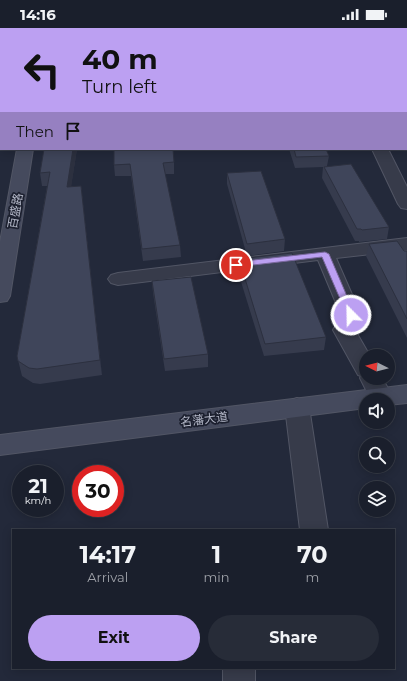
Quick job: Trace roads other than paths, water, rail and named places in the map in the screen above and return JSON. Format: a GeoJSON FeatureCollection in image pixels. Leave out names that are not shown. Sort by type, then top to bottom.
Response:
{"type":"FeatureCollection","features":[{"type":"Feature","properties":{"kind":"main road","name":"百盛路"},"geometry":{"type":"LineString","coordinates":[[0,296],[25,150]]}},
{"type":"Feature","properties":{"kind":"main road","name":"名藩大道"},"geometry":{"type":"LineString","coordinates":[[0,445],[297,408],[376,387],[407,394]]}},
{"type":"Feature","properties":{"kind":"street"},"geometry":{"type":"LineString","coordinates":[[380,150],[407,204]]}},
{"type":"Feature","properties":{"kind":"street"},"geometry":{"type":"LineString","coordinates":[[118,279],[407,244]]}},
{"type":"Feature","properties":{"kind":"street"},"geometry":{"type":"LineString","coordinates":[[325,254],[351,315],[344,330],[359,357]]}},
{"type":"Feature","properties":{"kind":"street"},"geometry":{"type":"LineString","coordinates":[[297,408],[314,529]]}},
{"type":"Feature","properties":{"kind":"street"},"geometry":{"type":"LineString","coordinates":[[239,669],[239,681]]}}]}
